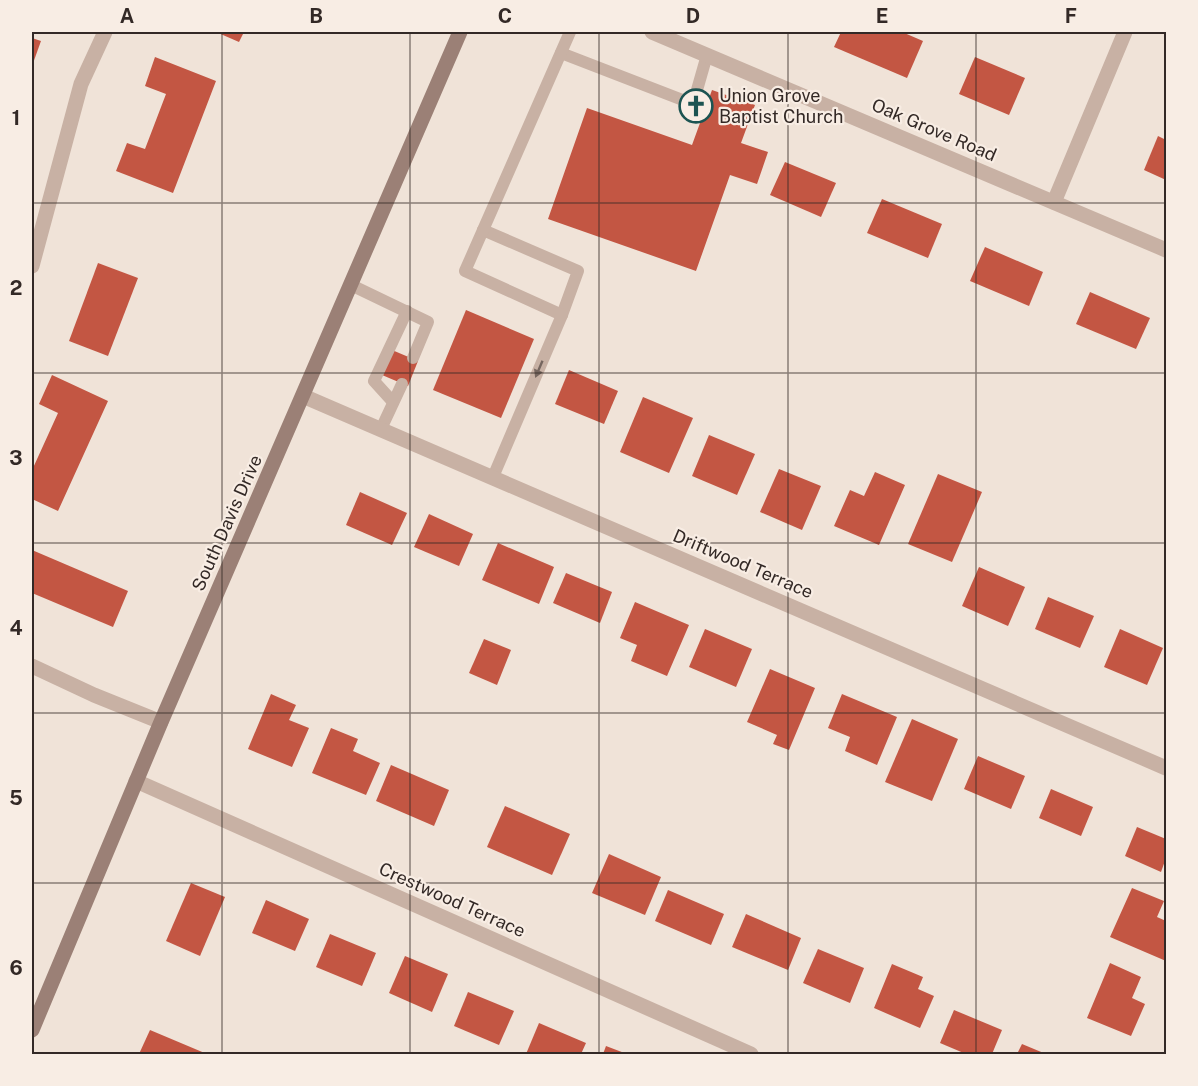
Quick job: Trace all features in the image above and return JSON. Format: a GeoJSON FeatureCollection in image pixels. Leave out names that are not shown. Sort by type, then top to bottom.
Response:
{"type":"FeatureCollection","features":[{"type":"Feature","properties":{"kind":"street"},"geometry":{"type":"LineString","coordinates":[[32,266],[81,84],[105,32]]}},
{"type":"Feature","properties":{"kind":"street","name":"South Davis Drive"},"geometry":{"type":"LineString","coordinates":[[32,1030],[161,722],[460,32]]}},
{"type":"Feature","properties":{"kind":"street","name":"Oak Grove Road"},"geometry":{"type":"LineString","coordinates":[[652,32],[1167,250]]}},
{"type":"Feature","properties":{"kind":"street"},"geometry":{"type":"LineString","coordinates":[[1054,202],[1125,32]]}},
{"type":"Feature","properties":{"kind":"street","name":"Driftwood Terrace"},"geometry":{"type":"LineString","coordinates":[[303,396],[1167,768]]}},
{"type":"Feature","properties":{"kind":"street"},"geometry":{"type":"LineString","coordinates":[[32,666],[94,695],[161,722]]}},
{"type":"Feature","properties":{"kind":"street","name":"Crestwood Terrace"},"geometry":{"type":"LineString","coordinates":[[136,782],[752,1054]]}},
{"type":"Feature","properties":{"kind":"lane"},"geometry":{"type":"LineString","coordinates":[[562,315],[465,272],[570,32]]}},
{"type":"Feature","properties":{"kind":"lane"},"geometry":{"type":"LineString","coordinates":[[561,54],[693,104],[707,55]]}},
{"type":"Feature","properties":{"kind":"lane"},"geometry":{"type":"LineString","coordinates":[[483,230],[578,271],[562,315],[493,477]]}},
{"type":"Feature","properties":{"kind":"lane"},"geometry":{"type":"LineString","coordinates":[[351,285],[428,322],[413,358]]}},
{"type":"Feature","properties":{"kind":"lane"},"geometry":{"type":"LineString","coordinates":[[393,402],[374,381],[407,311]]}},
{"type":"Feature","properties":{"kind":"lane"},"geometry":{"type":"LineString","coordinates":[[381,429],[402,384]]}},
{"type":"Feature","properties":{"kind":"building"},"geometry":{"type":"Polygon","coordinates":[[[216,32],[244,32],[239,42],[216,32]]]}},
{"type":"Feature","properties":{"kind":"building"},"geometry":{"type":"Polygon","coordinates":[[[841,32],[902,32],[923,41],[907,78],[834,47],[841,32]]]}},
{"type":"Feature","properties":{"kind":"building"},"geometry":{"type":"Polygon","coordinates":[[[32,38],[41,41],[32,66],[32,38]]]}},
{"type":"Feature","properties":{"kind":"building"},"geometry":{"type":"Polygon","coordinates":[[[155,57],[216,81],[173,193],[116,171],[127,143],[145,149],[166,94],[145,86],[155,57]]]}},
{"type":"Feature","properties":{"kind":"building"},"geometry":{"type":"Polygon","coordinates":[[[975,57],[1025,78],[1009,115],[959,94],[975,57]]]}},
{"type":"Feature","properties":{"kind":"building"},"geometry":{"type":"Polygon","coordinates":[[[712,90],[755,105],[741,143],[768,152],[757,184],[730,175],[696,271],[548,219],[587,108],[692,145],[712,90]]]}},
{"type":"Feature","properties":{"kind":"building"},"geometry":{"type":"Polygon","coordinates":[[[1158,136],[1166,140],[1166,180],[1144,170],[1158,136]]]}},
{"type":"Feature","properties":{"kind":"building"},"geometry":{"type":"Polygon","coordinates":[[[785,162],[836,183],[821,217],[770,195],[785,162]]]}},
{"type":"Feature","properties":{"kind":"building"},"geometry":{"type":"Polygon","coordinates":[[[882,199],[942,224],[928,258],[867,233],[882,199]]]}},
{"type":"Feature","properties":{"kind":"building"},"geometry":{"type":"Polygon","coordinates":[[[985,247],[1043,272],[1029,306],[970,281],[985,247]]]}},
{"type":"Feature","properties":{"kind":"building"},"geometry":{"type":"Polygon","coordinates":[[[98,263],[138,278],[108,356],[69,341],[98,263]]]}},
{"type":"Feature","properties":{"kind":"building"},"geometry":{"type":"Polygon","coordinates":[[[1090,292],[1150,318],[1136,349],[1076,324],[1090,292]]]}},
{"type":"Feature","properties":{"kind":"building"},"geometry":{"type":"Polygon","coordinates":[[[466,310],[534,339],[501,418],[433,390],[466,310]]]}},
{"type":"Feature","properties":{"kind":"building"},"geometry":{"type":"Polygon","coordinates":[[[392,350],[418,361],[408,386],[382,375],[392,350]]]}},
{"type":"Feature","properties":{"kind":"building"},"geometry":{"type":"Polygon","coordinates":[[[569,370],[618,391],[604,424],[555,404],[569,370]]]}},
{"type":"Feature","properties":{"kind":"building"},"geometry":{"type":"Polygon","coordinates":[[[52,375],[108,401],[58,511],[32,499],[32,467],[58,413],[39,404],[52,375]]]}},
{"type":"Feature","properties":{"kind":"building"},"geometry":{"type":"Polygon","coordinates":[[[643,397],[693,418],[669,473],[620,452],[643,397]]]}},
{"type":"Feature","properties":{"kind":"building"},"geometry":{"type":"Polygon","coordinates":[[[709,435],[755,454],[737,495],[692,476],[709,435]]]}},
{"type":"Feature","properties":{"kind":"building"},"geometry":{"type":"Polygon","coordinates":[[[779,469],[821,486],[802,530],[760,512],[779,469]]]}},
{"type":"Feature","properties":{"kind":"building"},"geometry":{"type":"Polygon","coordinates":[[[875,472],[905,485],[879,545],[834,526],[850,490],[864,496],[875,472]]]}},
{"type":"Feature","properties":{"kind":"building"},"geometry":{"type":"Polygon","coordinates":[[[938,474],[982,492],[952,562],[908,544],[938,474]]]}},
{"type":"Feature","properties":{"kind":"building"},"geometry":{"type":"Polygon","coordinates":[[[360,492],[407,513],[392,545],[346,525],[360,492]]]}},
{"type":"Feature","properties":{"kind":"building"},"geometry":{"type":"Polygon","coordinates":[[[429,514],[473,534],[459,566],[414,547],[429,514]]]}},
{"type":"Feature","properties":{"kind":"building"},"geometry":{"type":"Polygon","coordinates":[[[498,543],[554,567],[539,604],[482,580],[498,543]]]}},
{"type":"Feature","properties":{"kind":"building"},"geometry":{"type":"Polygon","coordinates":[[[32,550],[128,591],[113,627],[32,593],[32,550]]]}},
{"type":"Feature","properties":{"kind":"building"},"geometry":{"type":"Polygon","coordinates":[[[979,567],[1025,587],[1008,626],[962,606],[979,567]]]}},
{"type":"Feature","properties":{"kind":"building"},"geometry":{"type":"Polygon","coordinates":[[[566,573],[612,592],[600,623],[553,603],[566,573]]]}},
{"type":"Feature","properties":{"kind":"building"},"geometry":{"type":"Polygon","coordinates":[[[1048,597],[1094,616],[1080,648],[1035,629],[1048,597]]]}},
{"type":"Feature","properties":{"kind":"building"},"geometry":{"type":"Polygon","coordinates":[[[635,602],[689,625],[667,676],[631,661],[637,645],[620,638],[635,602]]]}},
{"type":"Feature","properties":{"kind":"building"},"geometry":{"type":"Polygon","coordinates":[[[705,629],[752,649],[736,687],[689,667],[705,629]]]}},
{"type":"Feature","properties":{"kind":"building"},"geometry":{"type":"Polygon","coordinates":[[[1120,629],[1163,648],[1147,685],[1104,667],[1120,629]]]}},
{"type":"Feature","properties":{"kind":"building"},"geometry":{"type":"Polygon","coordinates":[[[484,639],[511,650],[497,685],[469,673],[484,639]]]}},
{"type":"Feature","properties":{"kind":"building"},"geometry":{"type":"Polygon","coordinates":[[[770,669],[815,688],[789,750],[773,744],[777,735],[747,722],[770,669]]]}},
{"type":"Feature","properties":{"kind":"building"},"geometry":{"type":"Polygon","coordinates":[[[271,694],[296,705],[289,720],[309,728],[292,767],[248,749],[271,694]]]}},
{"type":"Feature","properties":{"kind":"building"},"geometry":{"type":"Polygon","coordinates":[[[842,694],[897,717],[877,765],[845,751],[850,737],[828,728],[842,694]]]}},
{"type":"Feature","properties":{"kind":"building"},"geometry":{"type":"Polygon","coordinates":[[[912,719],[958,739],[932,801],[885,782],[912,719]]]}},
{"type":"Feature","properties":{"kind":"building"},"geometry":{"type":"Polygon","coordinates":[[[331,728],[358,739],[353,751],[380,763],[366,795],[312,773],[331,728]]]}},
{"type":"Feature","properties":{"kind":"building"},"geometry":{"type":"Polygon","coordinates":[[[978,756],[1025,776],[1011,809],[964,789],[978,756]]]}},
{"type":"Feature","properties":{"kind":"building"},"geometry":{"type":"Polygon","coordinates":[[[391,765],[449,790],[434,826],[376,801],[391,765]]]}},
{"type":"Feature","properties":{"kind":"building"},"geometry":{"type":"Polygon","coordinates":[[[1051,789],[1093,807],[1081,836],[1039,818],[1051,789]]]}},
{"type":"Feature","properties":{"kind":"building"},"geometry":{"type":"Polygon","coordinates":[[[505,806],[570,834],[552,875],[487,847],[505,806]]]}},
{"type":"Feature","properties":{"kind":"building"},"geometry":{"type":"Polygon","coordinates":[[[1137,827],[1166,839],[1166,858],[1161,872],[1125,856],[1137,827]]]}},
{"type":"Feature","properties":{"kind":"building"},"geometry":{"type":"Polygon","coordinates":[[[609,854],[661,877],[645,915],[592,893],[609,854]]]}},
{"type":"Feature","properties":{"kind":"building"},"geometry":{"type":"Polygon","coordinates":[[[191,883],[225,897],[200,956],[166,941],[191,883]]]}},
{"type":"Feature","properties":{"kind":"building"},"geometry":{"type":"Polygon","coordinates":[[[1132,888],[1164,901],[1157,917],[1166,921],[1166,961],[1110,937],[1132,888]]]}},
{"type":"Feature","properties":{"kind":"building"},"geometry":{"type":"Polygon","coordinates":[[[668,890],[724,914],[711,945],[655,921],[668,890]]]}},
{"type":"Feature","properties":{"kind":"building"},"geometry":{"type":"Polygon","coordinates":[[[266,900],[309,919],[295,951],[252,933],[266,900]]]}},
{"type":"Feature","properties":{"kind":"building"},"geometry":{"type":"Polygon","coordinates":[[[746,914],[801,938],[788,970],[732,947],[746,914]]]}},
{"type":"Feature","properties":{"kind":"building"},"geometry":{"type":"Polygon","coordinates":[[[330,934],[376,953],[362,986],[316,967],[330,934]]]}},
{"type":"Feature","properties":{"kind":"building"},"geometry":{"type":"Polygon","coordinates":[[[818,949],[864,968],[850,1003],[803,983],[818,949]]]}},
{"type":"Feature","properties":{"kind":"building"},"geometry":{"type":"Polygon","coordinates":[[[405,956],[448,974],[432,1012],[389,993],[405,956]]]}},
{"type":"Feature","properties":{"kind":"building"},"geometry":{"type":"Polygon","coordinates":[[[1110,963],[1141,977],[1132,998],[1145,1004],[1131,1036],[1087,1018],[1110,963]]]}},
{"type":"Feature","properties":{"kind":"building"},"geometry":{"type":"Polygon","coordinates":[[[892,964],[923,977],[918,989],[934,996],[920,1028],[874,1008],[892,964]]]}},
{"type":"Feature","properties":{"kind":"building"},"geometry":{"type":"Polygon","coordinates":[[[468,992],[514,1011],[499,1045],[454,1026],[468,992]]]}},
{"type":"Feature","properties":{"kind":"building"},"geometry":{"type":"Polygon","coordinates":[[[954,1010],[1002,1030],[992,1054],[966,1054],[940,1043],[954,1010]]]}},
{"type":"Feature","properties":{"kind":"building"},"geometry":{"type":"Polygon","coordinates":[[[539,1023],[586,1043],[581,1054],[526,1054],[539,1023]]]}},
{"type":"Feature","properties":{"kind":"building"},"geometry":{"type":"Polygon","coordinates":[[[150,1030],[207,1054],[139,1054],[150,1030]]]}},
{"type":"Feature","properties":{"kind":"building"},"geometry":{"type":"Polygon","coordinates":[[[1022,1044],[1046,1054],[1017,1054],[1022,1044]]]}},
{"type":"Feature","properties":{"kind":"building"},"geometry":{"type":"Polygon","coordinates":[[[606,1046],[627,1054],[603,1054],[606,1046]]]}},
{"type":"Feature","properties":{"kind":"place","name":"Union Grove Baptist Church"},"geometry":{"type":"Point","coordinates":[696,106]}}]}
